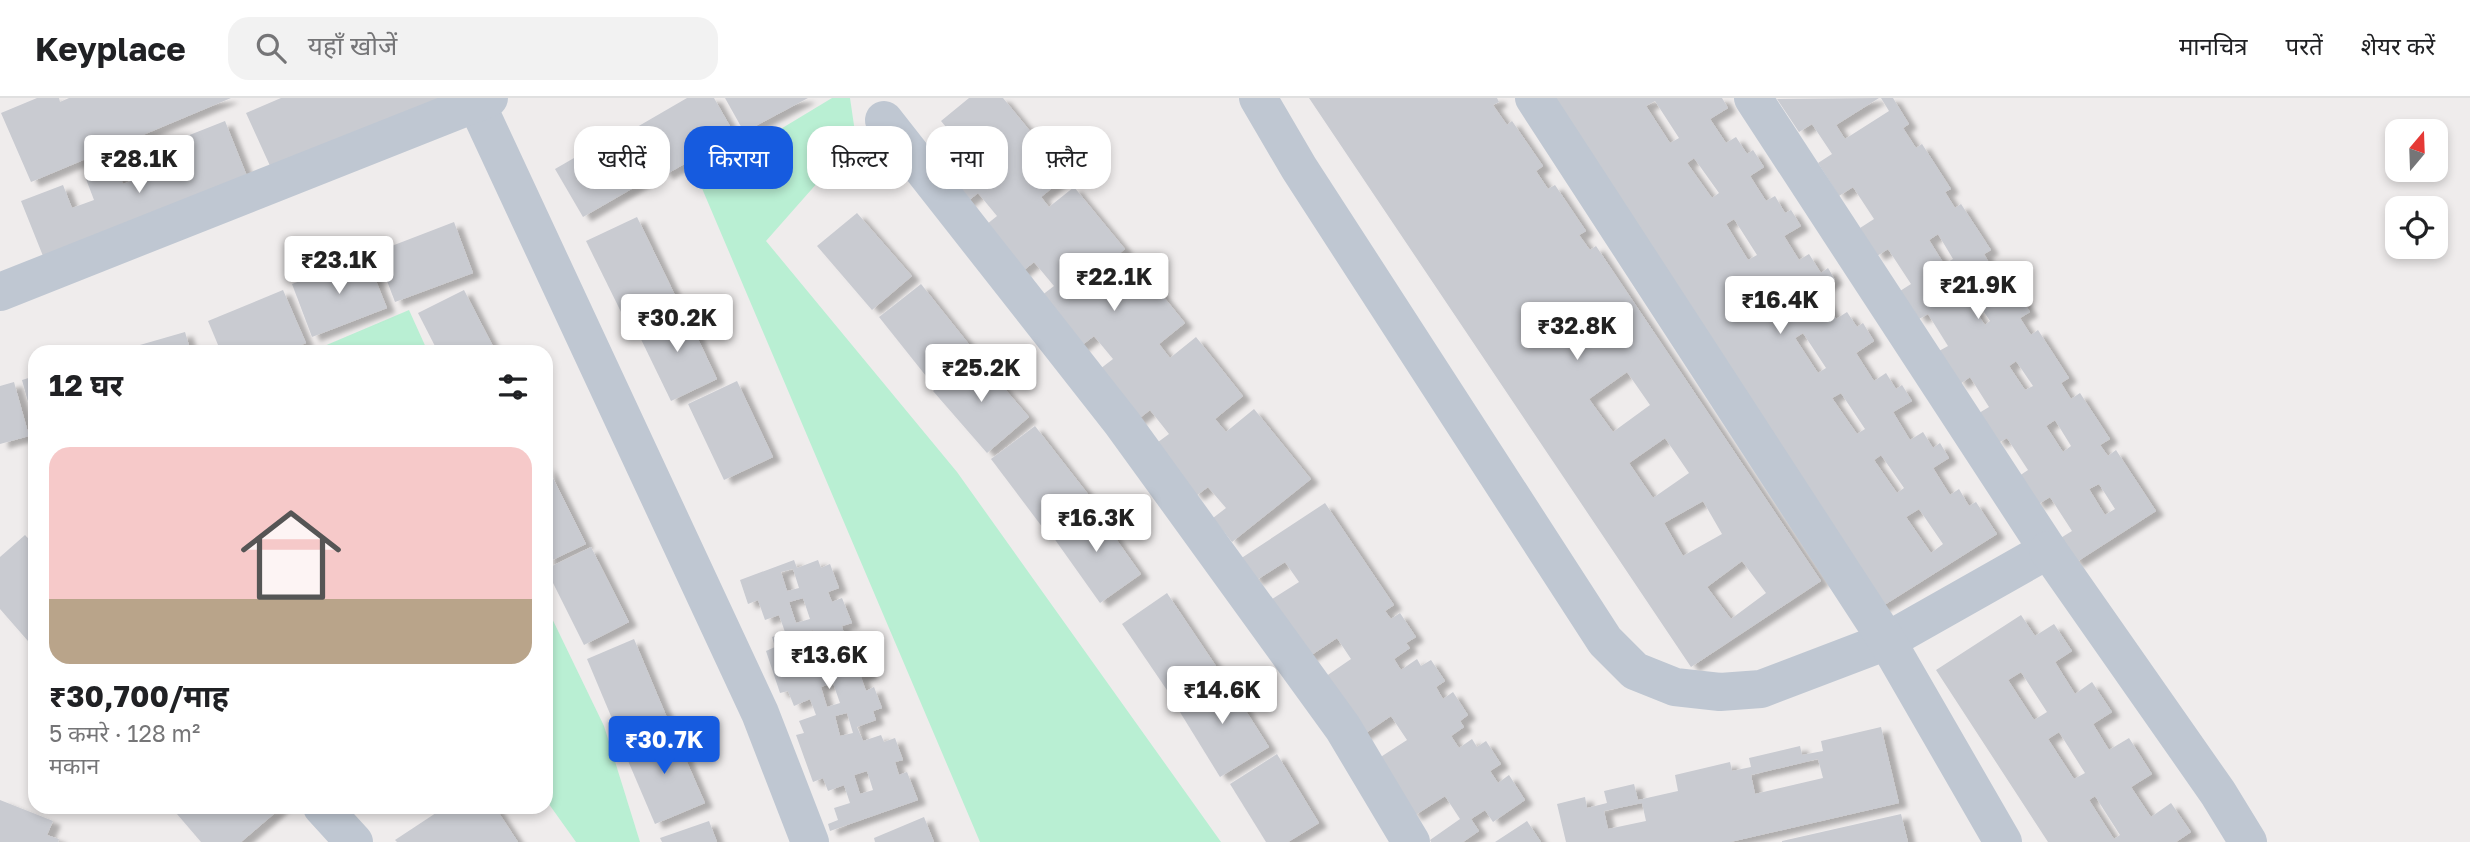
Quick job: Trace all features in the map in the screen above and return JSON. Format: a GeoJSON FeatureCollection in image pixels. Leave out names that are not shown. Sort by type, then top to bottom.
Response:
{"type":"FeatureCollection","features":[{"type":"Feature","properties":{"kind":"street"},"geometry":{"type":"LineString","coordinates":[[1258,98],[1299,168],[1578,601],[1605,641],[1635,671],[1675,687],[1720,692],[1761,689],[1886,641],[2049,550]]}},
{"type":"Feature","properties":{"kind":"street"},"geometry":{"type":"LineString","coordinates":[[1534,98],[1886,641],[2003,842]]}},
{"type":"Feature","properties":{"kind":"street"},"geometry":{"type":"LineString","coordinates":[[1753,98],[2049,550],[2218,793],[2248,842]]}},
{"type":"Feature","properties":{"kind":"street"},"geometry":{"type":"LineString","coordinates":[[1,289],[483,101],[760,713],[810,842]]}},
{"type":"Feature","properties":{"kind":"street"},"geometry":{"type":"LineString","coordinates":[[884,120],[1122,423],[1343,727],[1411,842]]}},
{"type":"Feature","properties":{"kind":"street"},"geometry":{"type":"LineString","coordinates":[[328,814],[354,842]]}},
{"type":"Feature","properties":{"kind":"green space"},"geometry":{"type":"Polygon","coordinates":[[[832,98],[850,98],[854,126],[807,126],[807,189],[812,189],[766,241],[957,472],[1221,842],[980,842],[702,189],[793,189],[793,126],[786,126],[832,98]]]}},
{"type":"Feature","properties":{"kind":"green space"},"geometry":{"type":"Polygon","coordinates":[[[409,310],[425,345],[326,345],[409,310]]]}},
{"type":"Feature","properties":{"kind":"green space"},"geometry":{"type":"Polygon","coordinates":[[[553,620],[604,726],[640,842],[576,842],[553,810],[553,620]]]}},
{"type":"Feature","properties":{"kind":"building"},"geometry":{"type":"Polygon","coordinates":[[[37,98],[59,98],[60,102],[69,98],[231,98],[31,182],[1,113],[37,98]]]}},
{"type":"Feature","properties":{"kind":"building"},"geometry":{"type":"Polygon","coordinates":[[[281,98],[457,98],[276,179],[246,113],[281,98]]]}},
{"type":"Feature","properties":{"kind":"building"},"geometry":{"type":"Polygon","coordinates":[[[687,98],[714,98],[730,126],[684,126],[684,164],[670,172],[670,126],[639,126],[687,98]]]}},
{"type":"Feature","properties":{"kind":"building"},"geometry":{"type":"Polygon","coordinates":[[[725,98],[808,98],[755,126],[741,126],[725,98]]]}},
{"type":"Feature","properties":{"kind":"building"},"geometry":{"type":"Polygon","coordinates":[[[969,98],[1003,98],[1026,126],[1022,126],[1022,189],[1051,189],[1041,197],[1049,207],[1072,189],[1076,189],[1125,249],[1099,270],[1106,280],[1133,259],[1185,323],[1159,344],[1170,358],[1196,337],[1243,396],[1215,419],[1226,432],[1254,409],[1311,479],[1232,542],[1213,518],[1226,508],[1208,487],[1196,496],[1154,445],[1169,434],[1150,410],[1136,421],[1096,372],[1113,359],[1094,336],[1077,349],[1037,299],[1054,286],[1034,262],[1018,275],[981,229],[997,216],[978,193],[962,206],[948,189],[1008,189],[1008,126],[945,126],[941,121],[969,98]]]}},
{"type":"Feature","properties":{"kind":"building"},"geometry":{"type":"Polygon","coordinates":[[[1309,98],[1497,98],[1499,102],[1493,105],[1507,125],[1512,121],[1543,166],[1536,171],[1548,189],[1555,185],[1586,231],[1579,235],[1590,250],[1596,246],[1821,581],[1691,667],[1309,98]],[[1627,372],[1589,399],[1613,432],[1650,405],[1627,372]],[[1665,438],[1629,463],[1653,498],[1689,473],[1665,438]],[[1703,501],[1664,523],[1683,556],[1722,534],[1703,501]],[[1742,561],[1707,587],[1731,619],[1766,593],[1742,561]]]}},
{"type":"Feature","properties":{"kind":"building"},"geometry":{"type":"Polygon","coordinates":[[[1552,98],[1722,98],[1728,108],[1710,119],[1726,143],[1736,137],[1747,154],[1753,150],[1764,167],[1750,176],[1766,201],[1775,196],[1785,213],[1791,210],[1801,226],[1784,236],[1799,260],[1809,254],[1821,273],[1828,268],[1835,280],[1819,291],[1836,319],[1847,312],[1857,327],[1863,323],[1874,341],[1856,353],[1874,381],[1886,373],[1896,389],[1902,385],[1912,401],[1893,412],[1910,440],[1923,432],[1933,448],[1940,443],[1949,458],[1933,468],[1950,495],[1959,489],[1969,506],[1976,502],[1997,534],[1878,609],[1552,98]],[[1655,101],[1646,106],[1670,143],[1679,138],[1655,101]],[[1694,158],[1687,163],[1712,198],[1719,193],[1694,158]],[[1734,219],[1726,224],[1748,260],[1757,255],[1734,219]],[[1767,278],[1759,283],[1782,318],[1790,314],[1767,278]],[[1803,333],[1795,338],[1818,373],[1826,368],[1803,333]],[[1841,393],[1832,398],[1857,434],[1865,429],[1841,393]],[[1881,455],[1874,460],[1897,493],[1904,488],[1881,455]],[[1919,509],[1906,517],[1931,553],[1943,544],[1919,509]]]}},
{"type":"Feature","properties":{"kind":"building"},"geometry":{"type":"Polygon","coordinates":[[[1879,98],[1836,125],[1845,139],[1889,111],[1881,98],[1893,98],[1909,124],[1903,128],[1916,148],[1922,144],[1951,189],[1945,192],[1955,208],[1961,204],[1991,250],[1984,254],[1994,271],[2001,266],[2030,312],[2020,318],[2031,335],[2038,330],[2069,378],[2061,383],[2071,399],[2080,393],[2110,439],[2100,445],[2108,456],[2116,450],[2156,511],[2075,563],[2059,539],[2072,531],[2050,497],[2037,505],[2019,476],[2028,470],[2007,438],[1998,443],[1979,413],[1989,407],[1970,377],[1960,384],[1939,351],[1948,346],[1928,314],[1919,319],[1900,291],[1911,284],[1888,249],[1877,256],[1860,228],[1874,219],[1853,187],[1839,196],[1818,163],[1832,154],[1812,124],[1799,132],[1777,99],[1879,98]],[[1938,234],[1929,240],[1944,264],[1953,259],[1938,234]],[[1976,300],[1970,303],[1985,325],[1990,321],[1976,300]],[[2016,361],[2009,366],[2025,390],[2033,386],[2016,361]],[[2055,420],[2046,426],[2063,452],[2071,446],[2055,420]],[[2099,484],[2089,489],[2105,515],[2115,509],[2099,484]]]}},
{"type":"Feature","properties":{"kind":"building"},"geometry":{"type":"Polygon","coordinates":[[[225,121],[251,186],[47,266],[21,201],[63,185],[72,208],[94,200],[86,179],[117,168],[123,184],[152,173],[144,153],[225,121]]]}},
{"type":"Feature","properties":{"kind":"building"},"geometry":{"type":"Polygon","coordinates":[[[574,158],[574,189],[631,189],[583,217],[555,169],[574,158]]]}},
{"type":"Feature","properties":{"kind":"building"},"geometry":{"type":"Polygon","coordinates":[[[857,213],[912,276],[872,310],[817,246],[857,213]]]}},
{"type":"Feature","properties":{"kind":"building"},"geometry":{"type":"Polygon","coordinates":[[[637,217],[675,295],[625,320],[586,241],[637,217]]]}},
{"type":"Feature","properties":{"kind":"building"},"geometry":{"type":"Polygon","coordinates":[[[454,222],[473,273],[395,302],[376,252],[454,222]]]}},
{"type":"Feature","properties":{"kind":"building"},"geometry":{"type":"Polygon","coordinates":[[[366,256],[387,308],[312,337],[292,284],[366,256]]]}},
{"type":"Feature","properties":{"kind":"building"},"geometry":{"type":"Polygon","coordinates":[[[921,284],[972,348],[930,381],[879,317],[921,284]]]}},
{"type":"Feature","properties":{"kind":"building"},"geometry":{"type":"Polygon","coordinates":[[[283,290],[306,343],[218,345],[208,321],[283,290]]]}},
{"type":"Feature","properties":{"kind":"building"},"geometry":{"type":"Polygon","coordinates":[[[464,290],[492,345],[434,345],[418,313],[464,290]]]}},
{"type":"Feature","properties":{"kind":"building"},"geometry":{"type":"Polygon","coordinates":[[[683,307],[717,379],[671,401],[636,329],[683,307]]]}},
{"type":"Feature","properties":{"kind":"building"},"geometry":{"type":"Polygon","coordinates":[[[185,332],[189,345],[140,345],[185,332]]]}},
{"type":"Feature","properties":{"kind":"building"},"geometry":{"type":"Polygon","coordinates":[[[976,355],[1029,417],[987,453],[933,391],[976,355]]]}},
{"type":"Feature","properties":{"kind":"building"},"geometry":{"type":"Polygon","coordinates":[[[28,378],[28,402],[22,380],[28,378]]]}},
{"type":"Feature","properties":{"kind":"building"},"geometry":{"type":"Polygon","coordinates":[[[737,381],[773,457],[724,480],[688,404],[737,381]]]}},
{"type":"Feature","properties":{"kind":"building"},"geometry":{"type":"Polygon","coordinates":[[[14,382],[28,436],[0,444],[0,386],[14,382]]]}},
{"type":"Feature","properties":{"kind":"building"},"geometry":{"type":"Polygon","coordinates":[[[1035,426],[1088,494],[1043,528],[991,459],[1035,426]]]}},
{"type":"Feature","properties":{"kind":"building"},"geometry":{"type":"Polygon","coordinates":[[[553,478],[586,544],[553,560],[553,478]]]}},
{"type":"Feature","properties":{"kind":"building"},"geometry":{"type":"Polygon","coordinates":[[[1325,503],[1394,605],[1385,611],[1391,619],[1400,613],[1416,637],[1406,643],[1410,648],[1394,659],[1401,670],[1417,659],[1421,666],[1431,660],[1445,681],[1436,687],[1443,699],[1453,692],[1468,715],[1460,721],[1464,727],[1451,736],[1459,748],[1472,739],[1477,747],[1486,741],[1501,764],[1490,771],[1498,783],[1509,775],[1525,800],[1493,822],[1485,810],[1471,819],[1479,831],[1463,842],[1431,842],[1430,840],[1460,819],[1445,796],[1414,816],[1376,760],[1407,740],[1391,716],[1360,737],[1322,679],[1351,659],[1337,638],[1307,658],[1269,601],[1299,582],[1285,562],[1255,581],[1240,559],[1325,503]]]}},
{"type":"Feature","properties":{"kind":"building"},"geometry":{"type":"Polygon","coordinates":[[[1092,505],[1141,574],[1100,603],[1051,534],[1092,505]]]}},
{"type":"Feature","properties":{"kind":"building"},"geometry":{"type":"Polygon","coordinates":[[[25,535],[28,538],[28,641],[0,609],[0,557],[25,535]]]}},
{"type":"Feature","properties":{"kind":"building"},"geometry":{"type":"Polygon","coordinates":[[[591,547],[629,622],[584,645],[553,583],[553,566],[591,547]]]}},
{"type":"Feature","properties":{"kind":"building"},"geometry":{"type":"Polygon","coordinates":[[[794,560],[797,568],[818,560],[821,568],[830,564],[839,588],[828,592],[832,602],[842,598],[852,623],[842,626],[844,634],[824,641],[828,654],[849,647],[853,658],[862,654],[869,674],[861,677],[866,691],[874,687],[882,708],[873,711],[876,720],[857,727],[863,741],[881,735],[884,742],[895,738],[903,760],[895,762],[899,775],[907,772],[918,800],[830,831],[828,824],[838,820],[834,808],[850,803],[844,785],[828,791],[823,778],[813,782],[796,735],[804,733],[799,721],[816,715],[810,699],[794,706],[788,691],[780,693],[766,651],[775,647],[772,637],[785,632],[779,615],[765,620],[758,600],[748,604],[740,580],[794,560]],[[793,569],[781,572],[787,591],[799,588],[793,569]],[[803,598],[789,602],[796,623],[810,619],[803,598]],[[813,630],[803,633],[810,652],[820,649],[813,630]],[[833,683],[821,687],[827,707],[840,703],[833,683]],[[847,713],[835,716],[840,736],[853,733],[847,713]],[[867,771],[854,775],[860,794],[873,790],[867,771]]]}},
{"type":"Feature","properties":{"kind":"building"},"geometry":{"type":"Polygon","coordinates":[[[1167,593],[1216,666],[1171,696],[1122,624],[1167,593]]]}},
{"type":"Feature","properties":{"kind":"building"},"geometry":{"type":"Polygon","coordinates":[[[2021,615],[2035,636],[2054,624],[2072,651],[2055,662],[2075,694],[2092,682],[2112,712],[2093,724],[2109,750],[2129,738],[2152,774],[2131,787],[2151,817],[2171,803],[2191,832],[2176,842],[2048,842],[1936,670],[2021,615]],[[2021,672],[2008,680],[2034,720],[2047,712],[2021,672]],[[2059,732],[2048,739],[2074,779],[2085,773],[2059,732]],[[2095,796],[2089,800],[2114,839],[2120,835],[2095,796]]]}},
{"type":"Feature","properties":{"kind":"building"},"geometry":{"type":"Polygon","coordinates":[[[634,639],[668,720],[621,740],[587,659],[634,639]]]}},
{"type":"Feature","properties":{"kind":"building"},"geometry":{"type":"Polygon","coordinates":[[[1223,675],[1269,747],[1220,777],[1175,704],[1223,675]]]}},
{"type":"Feature","properties":{"kind":"building"},"geometry":{"type":"Polygon","coordinates":[[[1881,727],[1899,803],[1730,842],[1566,842],[1557,804],[1585,797],[1587,808],[1607,803],[1604,791],[1634,784],[1638,800],[1678,791],[1675,775],[1730,762],[1732,771],[1751,767],[1749,758],[1800,746],[1802,755],[1823,751],[1821,741],[1881,727]],[[1818,759],[1751,775],[1755,794],[1823,778],[1818,759]],[[1642,803],[1604,811],[1608,829],[1646,821],[1642,803]]]}},
{"type":"Feature","properties":{"kind":"building"},"geometry":{"type":"Polygon","coordinates":[[[672,728],[705,803],[655,824],[623,749],[672,728]]]}},
{"type":"Feature","properties":{"kind":"building"},"geometry":{"type":"Polygon","coordinates":[[[1277,754],[1319,823],[1288,842],[1266,842],[1230,784],[1277,754]]]}},
{"type":"Feature","properties":{"kind":"building"},"geometry":{"type":"Polygon","coordinates":[[[0,800],[28,811],[28,814],[53,821],[47,835],[59,839],[58,842],[0,842],[0,800]]]}},
{"type":"Feature","properties":{"kind":"building"},"geometry":{"type":"Polygon","coordinates":[[[177,814],[274,814],[241,842],[201,842],[177,814]]]}},
{"type":"Feature","properties":{"kind":"building"},"geometry":{"type":"Polygon","coordinates":[[[434,814],[500,814],[518,842],[397,842],[395,840],[434,814]]]}},
{"type":"Feature","properties":{"kind":"building"},"geometry":{"type":"Polygon","coordinates":[[[1901,814],[1908,842],[1782,842],[1782,841],[1901,814]]]}},
{"type":"Feature","properties":{"kind":"building"},"geometry":{"type":"Polygon","coordinates":[[[924,817],[934,842],[875,842],[874,838],[924,817]]]}},
{"type":"Feature","properties":{"kind":"building"},"geometry":{"type":"Polygon","coordinates":[[[709,821],[717,842],[662,842],[660,838],[709,821]]]}},
{"type":"Feature","properties":{"kind":"building"},"geometry":{"type":"Polygon","coordinates":[[[1527,821],[1541,842],[1495,842],[1527,821]]]}}]}
